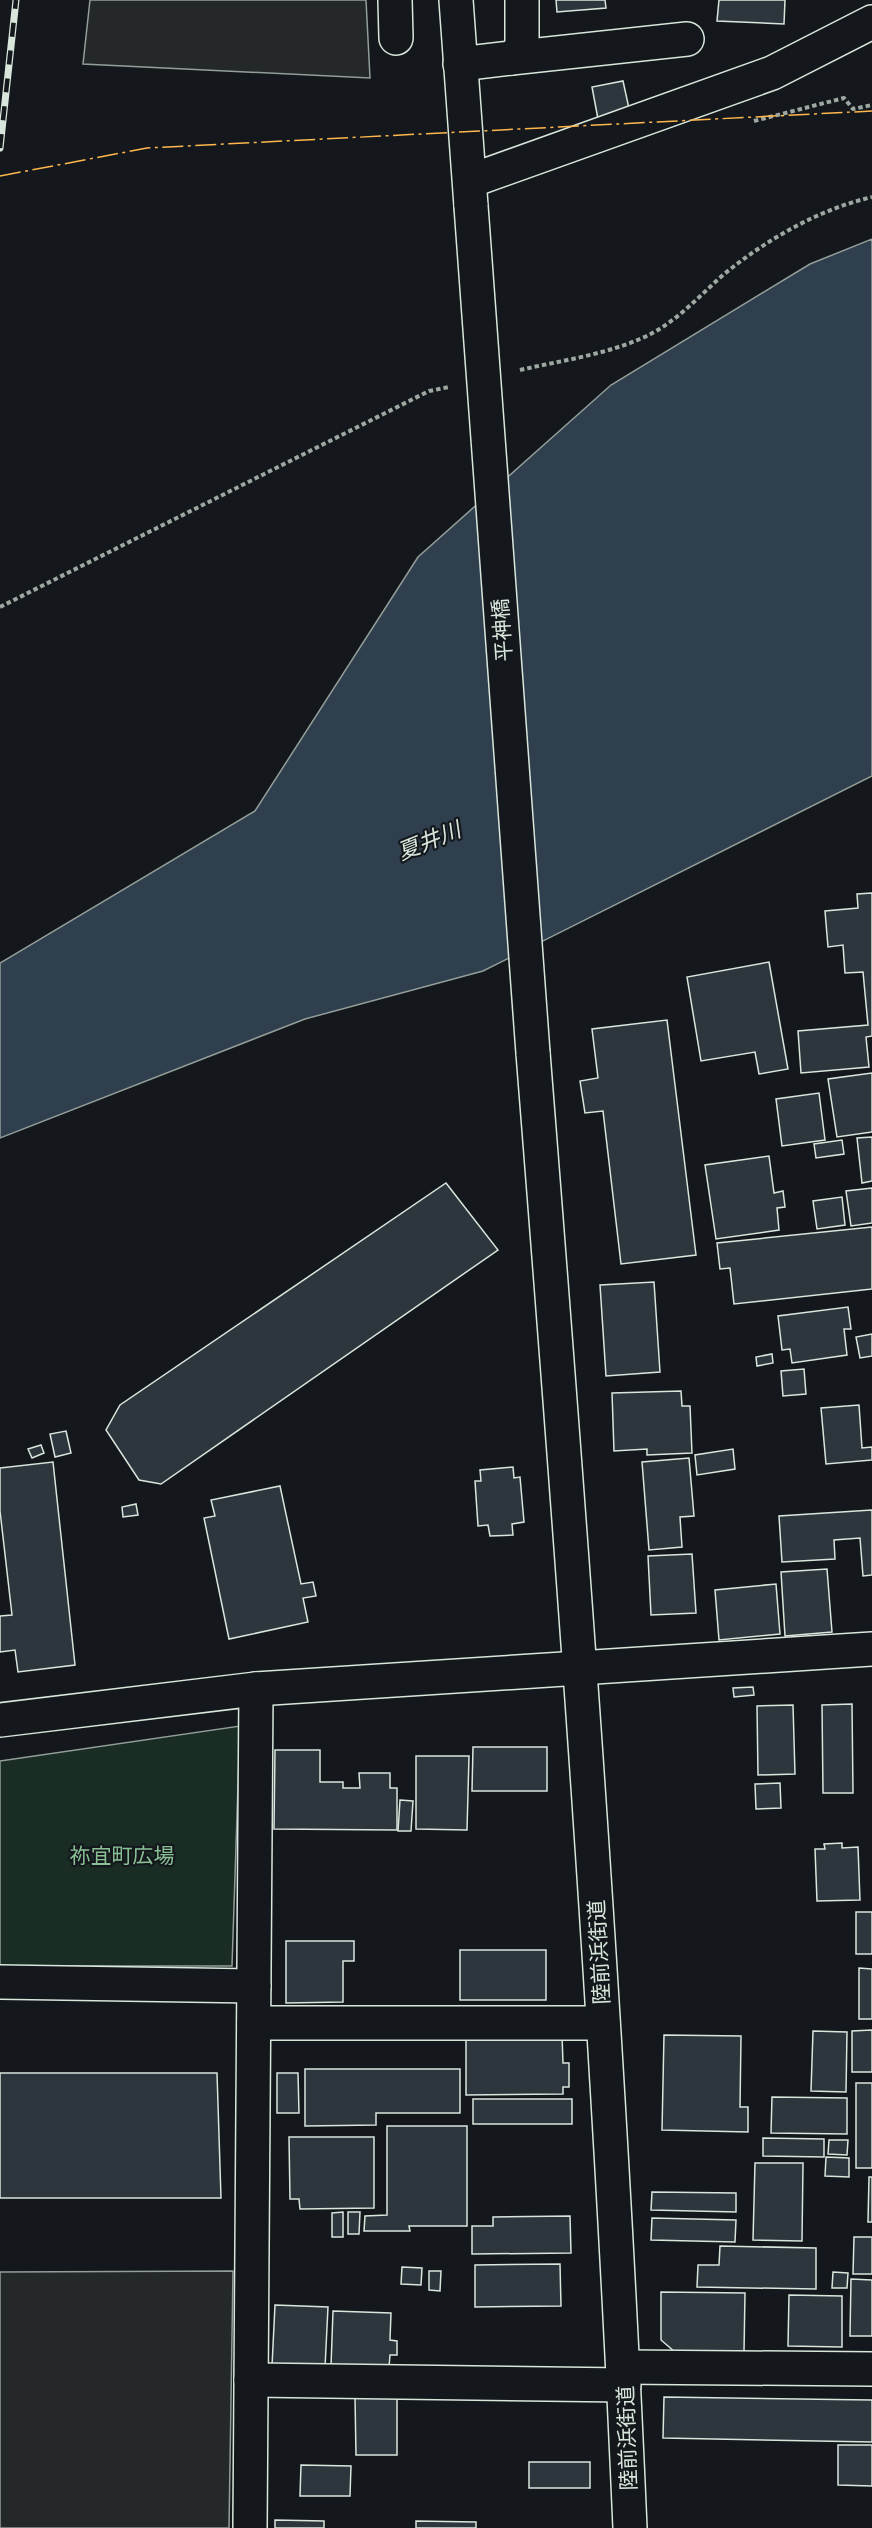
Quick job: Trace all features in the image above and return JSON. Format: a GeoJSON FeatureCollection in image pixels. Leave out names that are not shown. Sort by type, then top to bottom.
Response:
{"type":"FeatureCollection","features":[{"type":"Feature","properties":{"kind":"street"},"geometry":{"type":"LineString","coordinates":[[395,0],[396,38]]}},
{"type":"Feature","properties":{"kind":"street","name":"平神橋"},"geometry":{"type":"LineString","coordinates":[[456,0],[533,1053],[582,1667]]}},
{"type":"Feature","properties":{"kind":"street"},"geometry":{"type":"LineString","coordinates":[[511,58],[522,49],[522,0]]}},
{"type":"Feature","properties":{"kind":"street"},"geometry":{"type":"LineString","coordinates":[[471,194],[772,73],[872,22]]}},
{"type":"Feature","properties":{"kind":"street"},"geometry":{"type":"LineString","coordinates":[[460,64],[687,39]]}},
{"type":"Feature","properties":{"kind":"street"},"geometry":{"type":"LineString","coordinates":[[0,1720],[256,1689],[872,1649]]}},
{"type":"Feature","properties":{"kind":"street","name":"陸前浜街道"},"geometry":{"type":"LineString","coordinates":[[582,1667],[624,2376],[630,2528]]}},
{"type":"Feature","properties":{"kind":"street"},"geometry":{"type":"LineString","coordinates":[[250,2528],[256,1689]]}},
{"type":"Feature","properties":{"kind":"street"},"geometry":{"type":"LineString","coordinates":[[0,1982],[254,1986]]}},
{"type":"Feature","properties":{"kind":"street"},"geometry":{"type":"LineString","coordinates":[[254,2023],[603,2023]]}},
{"type":"Feature","properties":{"kind":"street"},"geometry":{"type":"LineString","coordinates":[[251,2380],[624,2376],[872,2369]]}},
{"type":"Feature","properties":{"kind":"path"},"geometry":{"type":"LineString","coordinates":[[517,371],[641,339],[682,314],[723,276],[774,237],[855,201],[872,197]]}},
{"type":"Feature","properties":{"kind":"path"},"geometry":{"type":"LineString","coordinates":[[0,607],[429,391],[451,386]]}},
{"type":"Feature","properties":{"kind":"green space","name":"祢宜町広場"},"geometry":{"type":"Polygon","coordinates":[[[240,1726],[232,1966],[0,1966],[0,1761],[240,1726]]]}},
{"type":"Feature","properties":{"kind":"shaded area"},"geometry":{"type":"Polygon","coordinates":[[[90,0],[366,0],[370,78],[83,64],[90,0]]]}},
{"type":"Feature","properties":{"kind":"shaded area"},"geometry":{"type":"Polygon","coordinates":[[[233,2271],[229,2528],[0,2528],[0,2272],[233,2271]]]}},
{"type":"Feature","properties":{"kind":"water","name":"夏井川"},"geometry":{"type":"Polygon","coordinates":[[[872,239],[872,776],[483,971],[305,1019],[0,1138],[0,963],[255,811],[418,557],[611,385],[810,264],[872,239]]]}},
{"type":"Feature","properties":{"kind":"building"},"geometry":{"type":"Polygon","coordinates":[[[556,0],[605,0],[606,8],[557,12],[556,0]]]}},
{"type":"Feature","properties":{"kind":"building"},"geometry":{"type":"Polygon","coordinates":[[[719,0],[785,0],[784,24],[717,21],[719,0]]]}},
{"type":"Feature","properties":{"kind":"building"},"geometry":{"type":"Polygon","coordinates":[[[623,81],[630,113],[598,119],[592,87],[623,81]]]}},
{"type":"Feature","properties":{"kind":"building"},"geometry":{"type":"Polygon","coordinates":[[[872,893],[872,1036],[866,1037],[869,1067],[801,1073],[798,1031],[868,1025],[863,972],[845,973],[843,945],[828,947],[825,911],[858,908],[857,894],[872,893]]]}},
{"type":"Feature","properties":{"kind":"building"},"geometry":{"type":"Polygon","coordinates":[[[769,962],[788,1069],[759,1074],[755,1052],[701,1061],[687,977],[769,962]]]}},
{"type":"Feature","properties":{"kind":"building"},"geometry":{"type":"Polygon","coordinates":[[[667,1020],[696,1255],[621,1264],[603,1111],[585,1113],[580,1081],[598,1078],[592,1029],[667,1020]]]}},
{"type":"Feature","properties":{"kind":"building"},"geometry":{"type":"Polygon","coordinates":[[[872,1073],[872,1132],[837,1137],[828,1079],[872,1073]]]}},
{"type":"Feature","properties":{"kind":"building"},"geometry":{"type":"Polygon","coordinates":[[[819,1093],[825,1140],[782,1146],[776,1099],[819,1093]]]}},
{"type":"Feature","properties":{"kind":"building"},"geometry":{"type":"Polygon","coordinates":[[[872,1137],[872,1181],[862,1183],[857,1138],[872,1137]]]}},
{"type":"Feature","properties":{"kind":"building"},"geometry":{"type":"Polygon","coordinates":[[[842,1140],[844,1154],[816,1158],[814,1144],[842,1140]]]}},
{"type":"Feature","properties":{"kind":"building"},"geometry":{"type":"Polygon","coordinates":[[[769,1156],[774,1193],[783,1191],[785,1207],[777,1208],[779,1230],[716,1239],[705,1165],[769,1156]]]}},
{"type":"Feature","properties":{"kind":"building"},"geometry":{"type":"Polygon","coordinates":[[[446,1183],[498,1250],[161,1484],[139,1480],[106,1430],[120,1405],[446,1183]]]}},
{"type":"Feature","properties":{"kind":"building"},"geometry":{"type":"Polygon","coordinates":[[[872,1188],[872,1223],[851,1226],[846,1191],[872,1188]]]}},
{"type":"Feature","properties":{"kind":"building"},"geometry":{"type":"Polygon","coordinates":[[[842,1197],[845,1225],[817,1229],[813,1201],[842,1197]]]}},
{"type":"Feature","properties":{"kind":"building"},"geometry":{"type":"Polygon","coordinates":[[[872,1227],[872,1289],[734,1304],[730,1268],[720,1269],[717,1243],[872,1227]]]}},
{"type":"Feature","properties":{"kind":"building"},"geometry":{"type":"Polygon","coordinates":[[[654,1282],[660,1372],[606,1376],[600,1285],[654,1282]]]}},
{"type":"Feature","properties":{"kind":"building"},"geometry":{"type":"Polygon","coordinates":[[[848,1307],[851,1329],[844,1329],[847,1355],[792,1363],[790,1349],[782,1350],[778,1316],[848,1307]]]}},
{"type":"Feature","properties":{"kind":"building"},"geometry":{"type":"Polygon","coordinates":[[[872,1334],[872,1356],[860,1358],[856,1337],[872,1334]]]}},
{"type":"Feature","properties":{"kind":"building"},"geometry":{"type":"Polygon","coordinates":[[[772,1354],[773,1363],[757,1366],[756,1357],[772,1354]]]}},
{"type":"Feature","properties":{"kind":"building"},"geometry":{"type":"Polygon","coordinates":[[[804,1369],[806,1394],[783,1396],[781,1371],[804,1369]]]}},
{"type":"Feature","properties":{"kind":"building"},"geometry":{"type":"Polygon","coordinates":[[[681,1391],[682,1406],[690,1406],[692,1453],[647,1455],[647,1449],[614,1451],[612,1393],[681,1391]]]}},
{"type":"Feature","properties":{"kind":"building"},"geometry":{"type":"Polygon","coordinates":[[[859,1405],[862,1448],[872,1447],[872,1460],[826,1464],[821,1408],[859,1405]]]}},
{"type":"Feature","properties":{"kind":"building"},"geometry":{"type":"Polygon","coordinates":[[[66,1431],[71,1453],[55,1457],[50,1434],[66,1431]]]}},
{"type":"Feature","properties":{"kind":"building"},"geometry":{"type":"Polygon","coordinates":[[[41,1445],[44,1453],[32,1458],[28,1449],[41,1445]]]}},
{"type":"Feature","properties":{"kind":"building"},"geometry":{"type":"Polygon","coordinates":[[[733,1449],[735,1469],[697,1475],[695,1455],[733,1449]]]}},
{"type":"Feature","properties":{"kind":"building"},"geometry":{"type":"Polygon","coordinates":[[[689,1458],[694,1516],[680,1517],[682,1547],[649,1550],[642,1462],[689,1458]]]}},
{"type":"Feature","properties":{"kind":"building"},"geometry":{"type":"Polygon","coordinates":[[[53,1462],[75,1665],[18,1672],[15,1650],[0,1652],[0,1616],[12,1615],[0,1511],[0,1468],[53,1462]]]}},
{"type":"Feature","properties":{"kind":"building"},"geometry":{"type":"Polygon","coordinates":[[[513,1467],[514,1478],[520,1477],[524,1522],[512,1524],[513,1535],[490,1536],[488,1525],[478,1526],[475,1481],[481,1481],[480,1470],[513,1467]]]}},
{"type":"Feature","properties":{"kind":"building"},"geometry":{"type":"Polygon","coordinates":[[[280,1486],[301,1584],[313,1582],[316,1596],[303,1598],[308,1622],[229,1639],[204,1518],[215,1516],[211,1500],[280,1486]]]}},
{"type":"Feature","properties":{"kind":"building"},"geometry":{"type":"Polygon","coordinates":[[[136,1504],[138,1515],[123,1517],[122,1507],[136,1504]]]}},
{"type":"Feature","properties":{"kind":"building"},"geometry":{"type":"Polygon","coordinates":[[[872,1510],[872,1575],[863,1576],[860,1538],[834,1540],[835,1559],[782,1562],[779,1516],[872,1510]]]}},
{"type":"Feature","properties":{"kind":"building"},"geometry":{"type":"Polygon","coordinates":[[[692,1554],[696,1613],[651,1615],[648,1556],[692,1554]]]}},
{"type":"Feature","properties":{"kind":"building"},"geometry":{"type":"Polygon","coordinates":[[[827,1569],[832,1632],[785,1636],[781,1572],[827,1569]]]}},
{"type":"Feature","properties":{"kind":"building"},"geometry":{"type":"Polygon","coordinates":[[[776,1584],[780,1634],[719,1640],[715,1590],[776,1584]]]}},
{"type":"Feature","properties":{"kind":"building"},"geometry":{"type":"Polygon","coordinates":[[[753,1687],[754,1695],[734,1697],[733,1688],[753,1687]]]}},
{"type":"Feature","properties":{"kind":"building"},"geometry":{"type":"Polygon","coordinates":[[[852,1704],[853,1793],[823,1793],[822,1705],[852,1704]]]}},
{"type":"Feature","properties":{"kind":"building"},"geometry":{"type":"Polygon","coordinates":[[[793,1705],[795,1774],[758,1775],[757,1706],[793,1705]]]}},
{"type":"Feature","properties":{"kind":"building"},"geometry":{"type":"Polygon","coordinates":[[[473,1747],[547,1747],[547,1791],[472,1791],[473,1747]]]}},
{"type":"Feature","properties":{"kind":"building"},"geometry":{"type":"Polygon","coordinates":[[[275,1750],[320,1750],[320,1782],[343,1782],[343,1788],[360,1788],[359,1773],[390,1773],[390,1788],[397,1788],[397,1830],[274,1829],[275,1750]]]}},
{"type":"Feature","properties":{"kind":"building"},"geometry":{"type":"Polygon","coordinates":[[[416,1756],[469,1756],[467,1830],[416,1829],[416,1756]]]}},
{"type":"Feature","properties":{"kind":"building"},"geometry":{"type":"Polygon","coordinates":[[[780,1783],[781,1808],[756,1809],[755,1784],[780,1783]]]}},
{"type":"Feature","properties":{"kind":"building"},"geometry":{"type":"Polygon","coordinates":[[[400,1800],[413,1801],[411,1831],[398,1831],[400,1800]]]}},
{"type":"Feature","properties":{"kind":"building"},"geometry":{"type":"Polygon","coordinates":[[[842,1843],[842,1848],[858,1847],[860,1900],[817,1901],[815,1849],[825,1849],[824,1844],[842,1843]]]}},
{"type":"Feature","properties":{"kind":"building"},"geometry":{"type":"Polygon","coordinates":[[[856,1912],[872,1912],[872,1954],[856,1954],[856,1912]]]}},
{"type":"Feature","properties":{"kind":"building"},"geometry":{"type":"Polygon","coordinates":[[[286,1941],[354,1941],[354,1961],[343,1961],[343,2002],[286,2003],[286,1941]]]}},
{"type":"Feature","properties":{"kind":"building"},"geometry":{"type":"Polygon","coordinates":[[[460,1950],[546,1950],[546,2000],[460,2000],[460,1950]]]}},
{"type":"Feature","properties":{"kind":"building"},"geometry":{"type":"Polygon","coordinates":[[[859,1968],[872,1969],[872,2019],[859,2019],[859,1968]]]}},
{"type":"Feature","properties":{"kind":"building"},"geometry":{"type":"Polygon","coordinates":[[[872,2030],[872,2072],[852,2072],[852,2031],[872,2030]]]}},
{"type":"Feature","properties":{"kind":"building"},"geometry":{"type":"Polygon","coordinates":[[[813,2031],[847,2032],[846,2092],[811,2091],[813,2031]]]}},
{"type":"Feature","properties":{"kind":"building"},"geometry":{"type":"Polygon","coordinates":[[[562,2035],[563,2063],[569,2063],[569,2087],[563,2087],[563,2094],[466,2095],[466,2036],[562,2035]]]}},
{"type":"Feature","properties":{"kind":"building"},"geometry":{"type":"Polygon","coordinates":[[[664,2035],[741,2036],[740,2107],[748,2107],[748,2132],[662,2130],[664,2035]]]}},
{"type":"Feature","properties":{"kind":"building"},"geometry":{"type":"Polygon","coordinates":[[[305,2069],[460,2069],[460,2113],[376,2113],[376,2125],[305,2126],[305,2069]]]}},
{"type":"Feature","properties":{"kind":"building"},"geometry":{"type":"Polygon","coordinates":[[[0,2073],[217,2073],[221,2198],[0,2198],[0,2073]]]}},
{"type":"Feature","properties":{"kind":"building"},"geometry":{"type":"Polygon","coordinates":[[[277,2073],[298,2073],[299,2113],[277,2113],[277,2073]]]}},
{"type":"Feature","properties":{"kind":"building"},"geometry":{"type":"Polygon","coordinates":[[[856,2083],[872,2083],[872,2168],[856,2168],[856,2083]]]}},
{"type":"Feature","properties":{"kind":"building"},"geometry":{"type":"Polygon","coordinates":[[[772,2097],[847,2098],[847,2134],[771,2133],[772,2097]]]}},
{"type":"Feature","properties":{"kind":"building"},"geometry":{"type":"Polygon","coordinates":[[[473,2099],[572,2099],[572,2124],[473,2124],[473,2099]]]}},
{"type":"Feature","properties":{"kind":"building"},"geometry":{"type":"Polygon","coordinates":[[[387,2126],[467,2126],[467,2226],[409,2226],[410,2231],[364,2231],[365,2216],[387,2215],[387,2126]]]}},
{"type":"Feature","properties":{"kind":"building"},"geometry":{"type":"Polygon","coordinates":[[[289,2137],[374,2137],[374,2208],[300,2209],[299,2199],[290,2199],[289,2137]]]}},
{"type":"Feature","properties":{"kind":"building"},"geometry":{"type":"Polygon","coordinates":[[[763,2138],[824,2139],[824,2157],[763,2156],[763,2138]]]}},
{"type":"Feature","properties":{"kind":"building"},"geometry":{"type":"Polygon","coordinates":[[[829,2140],[848,2140],[847,2155],[828,2154],[829,2140]]]}},
{"type":"Feature","properties":{"kind":"building"},"geometry":{"type":"Polygon","coordinates":[[[826,2157],[849,2158],[849,2177],[825,2176],[826,2157]]]}},
{"type":"Feature","properties":{"kind":"building"},"geometry":{"type":"Polygon","coordinates":[[[755,2163],[803,2163],[802,2241],[753,2240],[755,2163]]]}},
{"type":"Feature","properties":{"kind":"building"},"geometry":{"type":"Polygon","coordinates":[[[869,2177],[872,2177],[872,2222],[868,2222],[869,2177]]]}},
{"type":"Feature","properties":{"kind":"building"},"geometry":{"type":"Polygon","coordinates":[[[652,2192],[736,2193],[736,2212],[651,2210],[652,2192]]]}},
{"type":"Feature","properties":{"kind":"building"},"geometry":{"type":"Polygon","coordinates":[[[343,2212],[343,2237],[332,2237],[332,2213],[343,2212]]]}},
{"type":"Feature","properties":{"kind":"building"},"geometry":{"type":"Polygon","coordinates":[[[348,2212],[360,2212],[359,2234],[348,2234],[348,2212]]]}},
{"type":"Feature","properties":{"kind":"building"},"geometry":{"type":"Polygon","coordinates":[[[570,2216],[571,2253],[472,2254],[472,2226],[493,2226],[493,2217],[570,2216]]]}},
{"type":"Feature","properties":{"kind":"building"},"geometry":{"type":"Polygon","coordinates":[[[652,2218],[736,2220],[735,2242],[651,2240],[652,2218]]]}},
{"type":"Feature","properties":{"kind":"building"},"geometry":{"type":"Polygon","coordinates":[[[854,2237],[872,2237],[872,2274],[853,2274],[854,2237]]]}},
{"type":"Feature","properties":{"kind":"building"},"geometry":{"type":"Polygon","coordinates":[[[720,2246],[816,2248],[816,2289],[697,2287],[698,2265],[719,2265],[720,2246]]]}},
{"type":"Feature","properties":{"kind":"building"},"geometry":{"type":"Polygon","coordinates":[[[560,2264],[561,2306],[475,2307],[475,2265],[560,2264]]]}},
{"type":"Feature","properties":{"kind":"building"},"geometry":{"type":"Polygon","coordinates":[[[402,2267],[422,2268],[421,2285],[401,2284],[402,2267]]]}},
{"type":"Feature","properties":{"kind":"building"},"geometry":{"type":"Polygon","coordinates":[[[429,2271],[441,2271],[440,2291],[429,2290],[429,2271]]]}},
{"type":"Feature","properties":{"kind":"building"},"geometry":{"type":"Polygon","coordinates":[[[833,2272],[848,2273],[847,2288],[832,2288],[833,2272]]]}},
{"type":"Feature","properties":{"kind":"building"},"geometry":{"type":"Polygon","coordinates":[[[851,2279],[872,2280],[872,2336],[850,2336],[851,2279]]]}},
{"type":"Feature","properties":{"kind":"building"},"geometry":{"type":"Polygon","coordinates":[[[661,2292],[745,2293],[744,2352],[675,2352],[661,2340],[661,2292]]]}},
{"type":"Feature","properties":{"kind":"building"},"geometry":{"type":"Polygon","coordinates":[[[789,2295],[842,2296],[842,2347],[788,2346],[789,2295]]]}},
{"type":"Feature","properties":{"kind":"building"},"geometry":{"type":"Polygon","coordinates":[[[275,2305],[328,2307],[325,2368],[272,2366],[275,2305]]]}},
{"type":"Feature","properties":{"kind":"building"},"geometry":{"type":"Polygon","coordinates":[[[333,2311],[391,2313],[390,2340],[397,2341],[397,2355],[390,2355],[389,2367],[331,2366],[333,2311]]]}},
{"type":"Feature","properties":{"kind":"building"},"geometry":{"type":"Polygon","coordinates":[[[355,2397],[397,2397],[397,2455],[356,2455],[355,2397]]]}},
{"type":"Feature","properties":{"kind":"building"},"geometry":{"type":"Polygon","coordinates":[[[664,2397],[872,2400],[872,2442],[663,2438],[664,2397]]]}},
{"type":"Feature","properties":{"kind":"building"},"geometry":{"type":"Polygon","coordinates":[[[838,2445],[872,2445],[872,2486],[838,2485],[838,2445]]]}},
{"type":"Feature","properties":{"kind":"building"},"geometry":{"type":"Polygon","coordinates":[[[529,2462],[590,2462],[590,2488],[529,2488],[529,2462]]]}},
{"type":"Feature","properties":{"kind":"building"},"geometry":{"type":"Polygon","coordinates":[[[301,2465],[351,2466],[350,2496],[300,2496],[301,2465]]]}},
{"type":"Feature","properties":{"kind":"building"},"geometry":{"type":"Polygon","coordinates":[[[275,2520],[324,2521],[324,2528],[275,2528],[275,2520]]]}},
{"type":"Feature","properties":{"kind":"building"},"geometry":{"type":"Polygon","coordinates":[[[416,2521],[476,2522],[476,2528],[416,2528],[416,2521]]]}},
{"type":"Feature","properties":{"kind":"railway"},"geometry":{"type":"LineString","coordinates":[[0,148],[16,0]]}},
{"type":"Feature","properties":{"kind":"power"},"geometry":{"type":"LineString","coordinates":[[0,176],[147,148],[872,111]]}}]}
